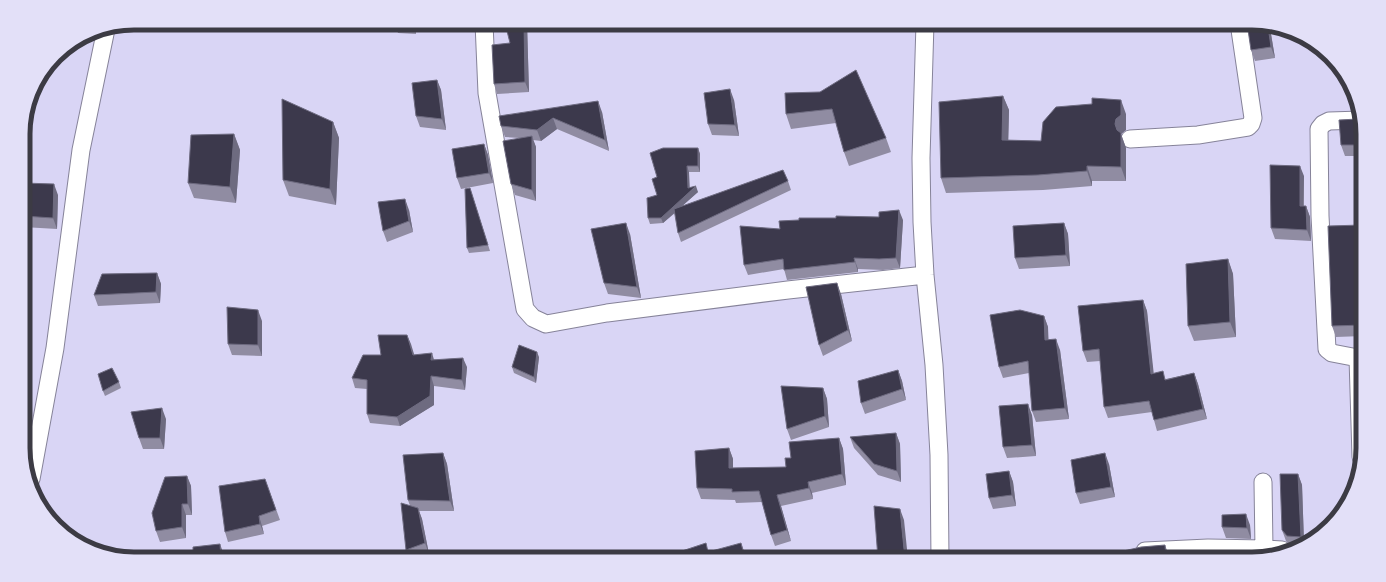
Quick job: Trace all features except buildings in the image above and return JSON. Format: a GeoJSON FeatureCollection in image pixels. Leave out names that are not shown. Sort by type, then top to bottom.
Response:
{"type":"FeatureCollection","features":[{"type":"Feature","properties":{"kind":"street"},"geometry":{"type":"LineString","coordinates":[[484,30],[487,93],[525,309],[533,318],[546,324],[607,313],[788,290],[925,275]]}},
{"type":"Feature","properties":{"kind":"street"},"geometry":{"type":"LineString","coordinates":[[925,30],[921,158],[922,222],[939,447],[940,552]]}},
{"type":"Feature","properties":{"kind":"street"},"geometry":{"type":"LineString","coordinates":[[1130,139],[1198,135],[1248,127],[1253,118],[1240,30]]}},
{"type":"Feature","properties":{"kind":"street"},"geometry":{"type":"LineString","coordinates":[[33,470],[55,348],[81,150],[105,35]]}},
{"type":"Feature","properties":{"kind":"street"},"geometry":{"type":"LineString","coordinates":[[1355,120],[1329,121],[1323,124],[1319,129],[1320,216],[1327,349],[1332,353],[1356,356]]}},
{"type":"Feature","properties":{"kind":"street"},"geometry":{"type":"LineString","coordinates":[[1263,482],[1264,549]]}},
{"type":"Feature","properties":{"kind":"street"},"geometry":{"type":"LineString","coordinates":[[1140,552],[1208,548],[1274,550]]}},
{"type":"Feature","properties":{"kind":"shaded area"},"geometry":{"type":"Polygon","coordinates":[[[1252,30],[1265,31],[1285,36],[1304,44],[1325,61],[1334,71],[1348,94],[1355,121],[1356,448],[1354,468],[1350,481],[1338,506],[1315,530],[1292,544],[1272,550],[1258,552],[128,552],[101,546],[76,534],[56,516],[41,494],[32,468],[30,448],[30,128],[32,114],[38,94],[44,82],[56,66],[82,44],[107,34],[121,31],[1252,30]]]}}]}
